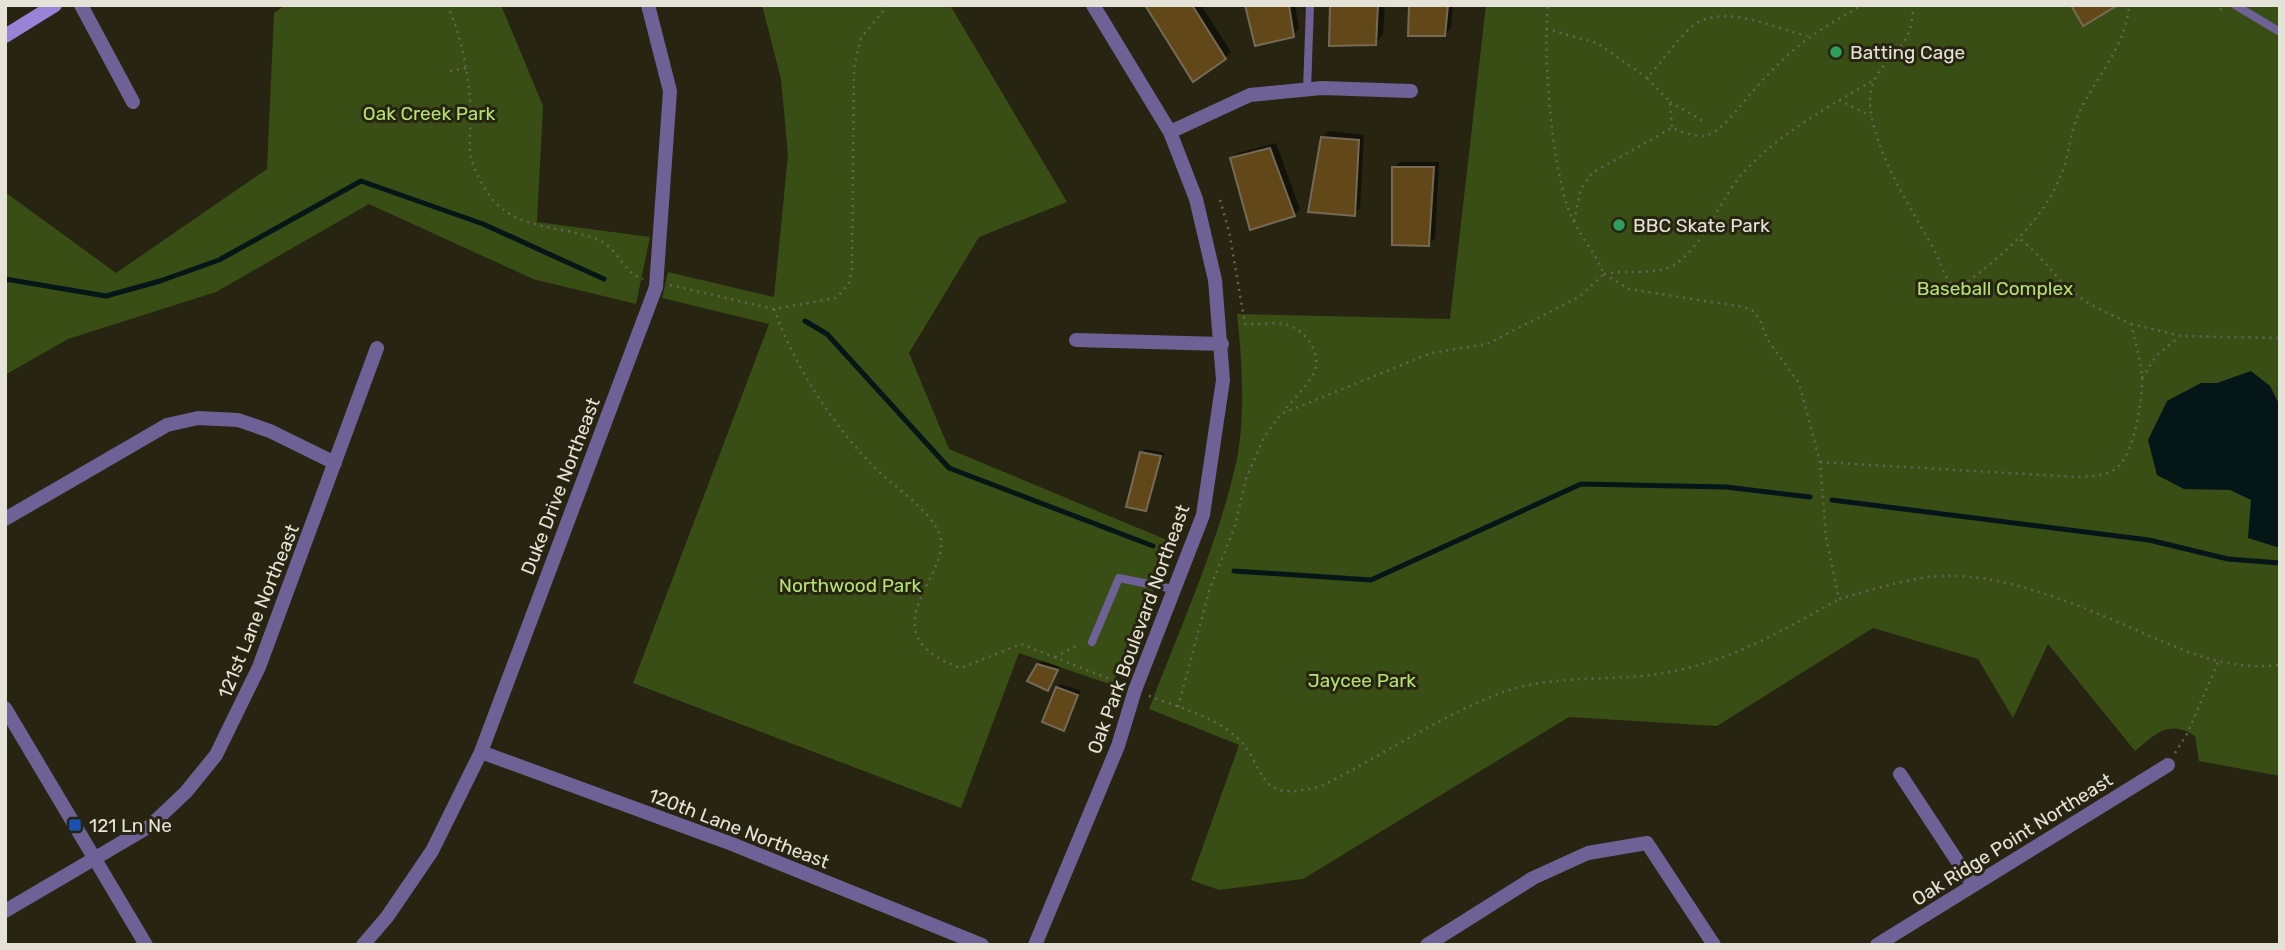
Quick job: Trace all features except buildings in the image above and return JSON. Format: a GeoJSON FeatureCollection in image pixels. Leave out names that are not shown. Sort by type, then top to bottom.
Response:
{"type":"FeatureCollection","features":[{"type":"Feature","properties":{"kind":"street"},"geometry":{"type":"LineString","coordinates":[[5,36],[55,5]]}},
{"type":"Feature","properties":{"kind":"street"},"geometry":{"type":"LineString","coordinates":[[81,5],[133,102]]}},
{"type":"Feature","properties":{"kind":"street","name":"Duke Drive Northeast"},"geometry":{"type":"LineString","coordinates":[[363,945],[387,917],[432,851],[481,751],[656,281],[670,91],[648,5]]}},
{"type":"Feature","properties":{"kind":"street","name":"Oak Park Boulevard Northeast"},"geometry":{"type":"LineString","coordinates":[[1035,945],[1118,746],[1135,690],[1203,515],[1223,380],[1215,280],[1200,219],[1170,132],[1093,5]]}},
{"type":"Feature","properties":{"kind":"street"},"geometry":{"type":"LineString","coordinates":[[1170,132],[1250,95],[1307,90],[1411,91]]}},
{"type":"Feature","properties":{"kind":"street"},"geometry":{"type":"LineString","coordinates":[[1076,340],[1222,344]]}},
{"type":"Feature","properties":{"kind":"street","name":"121st Lane Northeast"},"geometry":{"type":"LineString","coordinates":[[5,911],[150,826],[186,792],[216,755],[259,667],[377,348]]}},
{"type":"Feature","properties":{"kind":"street"},"geometry":{"type":"LineString","coordinates":[[5,519],[167,425],[198,418],[239,420],[270,431],[335,463]]}},
{"type":"Feature","properties":{"kind":"street"},"geometry":{"type":"LineString","coordinates":[[5,708],[146,945]]}},
{"type":"Feature","properties":{"kind":"street","name":"120th Lane Northeast"},"geometry":{"type":"LineString","coordinates":[[481,751],[732,844],[982,945]]}},
{"type":"Feature","properties":{"kind":"street","name":"Oak Ridge Point Northeast"},"geometry":{"type":"LineString","coordinates":[[1881,944],[2168,765]]}},
{"type":"Feature","properties":{"kind":"street"},"geometry":{"type":"LineString","coordinates":[[1900,774],[1973,886]]}},
{"type":"Feature","properties":{"kind":"street"},"geometry":{"type":"LineString","coordinates":[[1427,945],[1533,878],[1588,853],[1647,843],[1714,945]]}},
{"type":"Feature","properties":{"kind":"lane"},"geometry":{"type":"LineString","coordinates":[[1307,90],[1310,5]]}},
{"type":"Feature","properties":{"kind":"lane"},"geometry":{"type":"LineString","coordinates":[[2235,5],[2280,32]]}},
{"type":"Feature","properties":{"kind":"lane"},"geometry":{"type":"LineString","coordinates":[[1091,642],[1119,578],[1173,589]]}},
{"type":"Feature","properties":{"kind":"path"},"geometry":{"type":"LineString","coordinates":[[447,5],[455,23],[466,68],[470,156],[480,181],[503,210],[532,225],[581,233],[600,240],[617,251],[628,270],[639,279],[774,309],[836,298],[849,284],[853,68],[861,38],[888,5]]}},
{"type":"Feature","properties":{"kind":"path"},"geometry":{"type":"LineString","coordinates":[[1548,5],[1546,29],[1560,176],[1574,223],[1598,258],[1604,274],[1629,289],[1731,304],[1753,311],[1767,339],[1799,383],[1819,462],[1826,537],[1839,599]]}},
{"type":"Feature","properties":{"kind":"path"},"geometry":{"type":"LineString","coordinates":[[1574,223],[1581,189],[1592,173],[1672,128],[1703,136],[1714,131],[1726,122],[1779,62],[1807,36],[1863,5]]}},
{"type":"Feature","properties":{"kind":"path"},"geometry":{"type":"LineString","coordinates":[[1281,414],[1431,353],[1487,344],[1579,297],[1604,274],[1624,270],[1662,270],[1678,262],[1696,242],[1742,174],[1789,131],[1874,80],[1914,26],[1913,5]]}},
{"type":"Feature","properties":{"kind":"path"},"geometry":{"type":"LineString","coordinates":[[1874,80],[1871,116],[1906,205],[1937,255],[1945,277],[1954,286],[1962,286],[2020,239],[2054,190],[2081,108],[2113,55],[2128,23],[2129,5]]}},
{"type":"Feature","properties":{"kind":"path"},"geometry":{"type":"LineString","coordinates":[[1647,78],[1691,27],[1703,19],[1737,17],[1807,36]]}},
{"type":"Feature","properties":{"kind":"path"},"geometry":{"type":"LineString","coordinates":[[1546,29],[1597,43],[1647,78],[1670,103],[1705,122]]}},
{"type":"Feature","properties":{"kind":"path"},"geometry":{"type":"LineString","coordinates":[[450,71],[466,68]]}},
{"type":"Feature","properties":{"kind":"path"},"geometry":{"type":"LineString","coordinates":[[1839,100],[1871,116]]}},
{"type":"Feature","properties":{"kind":"path"},"geometry":{"type":"LineString","coordinates":[[1670,103],[1672,128]]}},
{"type":"Feature","properties":{"kind":"path"},"geometry":{"type":"LineString","coordinates":[[1178,708],[1210,588],[1234,528],[1246,479],[1264,437],[1314,373],[1315,356],[1308,338],[1296,327],[1279,323],[1245,324],[1229,231],[1220,200]]}},
{"type":"Feature","properties":{"kind":"path"},"geometry":{"type":"LineString","coordinates":[[2020,239],[2042,257],[2065,285],[2090,305],[2131,324],[2181,336],[2280,338]]}},
{"type":"Feature","properties":{"kind":"path"},"geometry":{"type":"LineString","coordinates":[[774,309],[788,348],[834,420],[886,480],[927,515],[940,536],[941,551],[917,603],[915,618],[922,642],[942,661],[961,668],[1021,644],[1117,682]]}},
{"type":"Feature","properties":{"kind":"path"},"geometry":{"type":"LineString","coordinates":[[1819,462],[2096,476],[2119,466],[2128,452],[2142,378],[2131,324]]}},
{"type":"Feature","properties":{"kind":"path"},"geometry":{"type":"LineString","coordinates":[[2142,378],[2157,355],[2181,336]]}},
{"type":"Feature","properties":{"kind":"path"},"geometry":{"type":"LineString","coordinates":[[1149,696],[1225,728],[1242,741],[1265,783],[1278,790],[1297,792],[1322,786],[1465,709],[1508,691],[1557,681],[1617,680],[1714,663],[1759,643],[1839,599],[1918,578],[1990,581],[2049,596],[2199,658],[2249,668],[2280,665]]}},
{"type":"Feature","properties":{"kind":"path"},"geometry":{"type":"LineString","coordinates":[[1055,657],[1082,642],[1091,642]]}},
{"type":"Feature","properties":{"kind":"path"},"geometry":{"type":"LineString","coordinates":[[2168,765],[2187,734],[2218,662]]}},
{"type":"Feature","properties":{"kind":"green space","name":"Oak Creek Park"},"geometry":{"type":"Polygon","coordinates":[[[286,5],[501,5],[543,106],[537,222],[650,237],[636,304],[533,279],[369,204],[216,292],[68,339],[5,375],[5,192],[116,273],[267,169],[274,13],[286,5]]]}},
{"type":"Feature","properties":{"kind":"green space","name":"Northwood Park"},"geometry":{"type":"Polygon","coordinates":[[[762,5],[950,5],[1067,202],[979,237],[909,353],[949,449],[1174,543],[1112,685],[1019,653],[961,808],[633,683],[769,324],[662,298],[668,272],[774,297],[788,155],[781,79],[762,5]]]}},
{"type":"Feature","properties":{"kind":"green space","name":"Baseball Complex"},"geometry":{"type":"Polygon","coordinates":[[[1486,5],[2280,5],[2280,776],[2199,761],[2195,736],[2177,729],[2156,734],[2135,751],[2048,644],[2013,718],[1978,659],[1873,628],[1717,726],[1569,717],[1303,879],[1219,890],[1191,880],[1239,745],[1149,709],[1219,525],[1236,463],[1242,408],[1237,314],[1450,319],[1486,5]]]}},
{"type":"Feature","properties":{"kind":"shaded area"},"geometry":{"type":"Polygon","coordinates":[[[2251,371],[2270,386],[2280,406],[2280,548],[2248,538],[2251,500],[2230,490],[2184,489],[2157,475],[2148,440],[2167,401],[2201,383],[2217,383],[2251,371]]]}},
{"type":"Feature","properties":{"kind":"waterway"},"geometry":{"type":"LineString","coordinates":[[5,279],[106,296],[219,260],[361,181],[483,224],[604,279]]}},
{"type":"Feature","properties":{"kind":"waterway"},"geometry":{"type":"LineString","coordinates":[[805,321],[827,334],[949,468],[1153,546]]}},
{"type":"Feature","properties":{"kind":"waterway"},"geometry":{"type":"LineString","coordinates":[[1234,571],[1371,580],[1581,484],[1726,487],[1810,497]]}},
{"type":"Feature","properties":{"kind":"waterway"},"geometry":{"type":"LineString","coordinates":[[1832,500],[2149,540],[2228,559],[2280,563]]}},
{"type":"Feature","properties":{"kind":"place","name":"Batting Cage"},"geometry":{"type":"Point","coordinates":[1836,52]}},
{"type":"Feature","properties":{"kind":"place","name":"BBC Skate Park"},"geometry":{"type":"Point","coordinates":[1619,225]}},
{"type":"Feature","properties":{"kind":"place","name":"121 Ln Ne"},"geometry":{"type":"Point","coordinates":[75,825]}},
{"type":"Feature","properties":{"kind":"park label","name":"Jaycee Park"},"geometry":{"type":"Point","coordinates":[1362,680]}}]}
